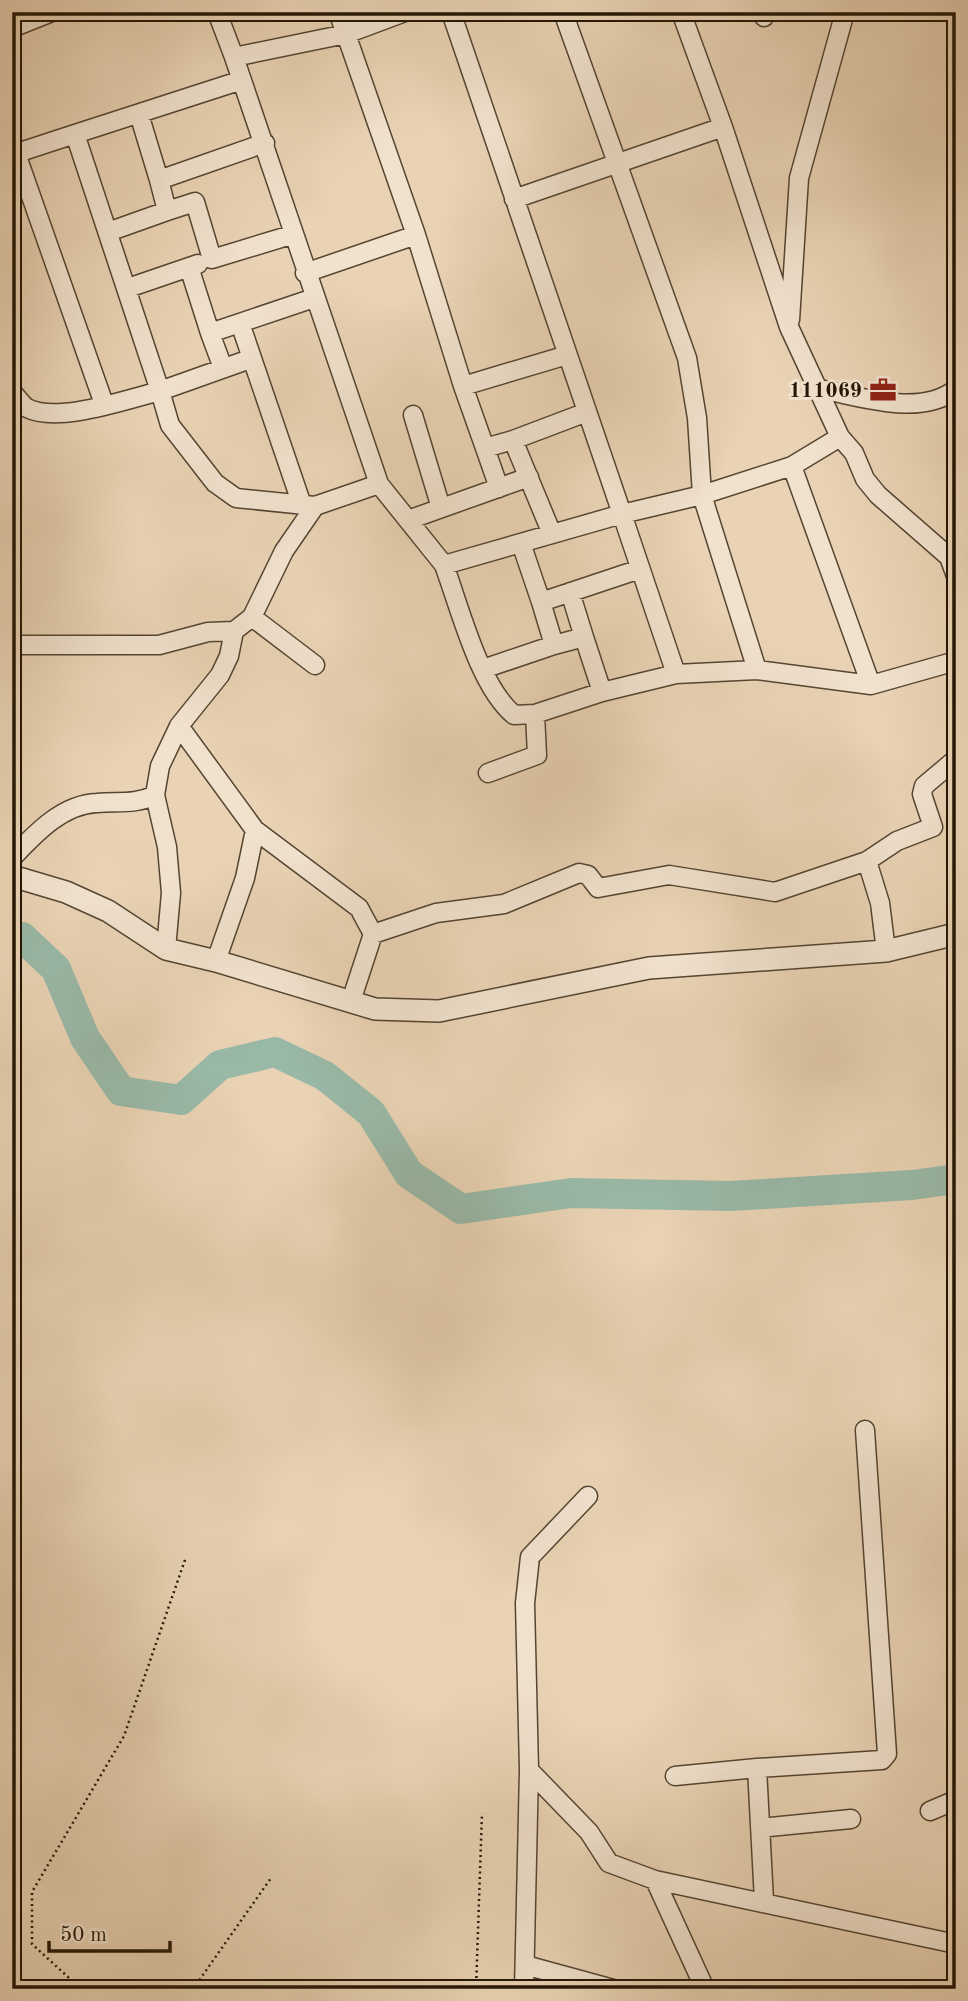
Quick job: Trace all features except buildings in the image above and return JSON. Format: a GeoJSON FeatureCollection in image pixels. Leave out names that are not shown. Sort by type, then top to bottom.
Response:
{"type":"FeatureCollection","features":[{"type":"Feature","properties":{"kind":"street"},"geometry":{"type":"LineString","coordinates":[[12,28],[52,12]]}},
{"type":"Feature","properties":{"kind":"street"},"geometry":{"type":"LineString","coordinates":[[216,12],[264,143],[305,273],[379,484],[444,565],[483,669],[502,705],[514,715],[535,714],[602,692],[676,674],[757,670],[871,685],[956,661]]}},
{"type":"Feature","properties":{"kind":"street"},"geometry":{"type":"LineString","coordinates":[[338,12],[416,235],[463,386],[499,488]]}},
{"type":"Feature","properties":{"kind":"street"},"geometry":{"type":"LineString","coordinates":[[234,57],[346,34],[405,12]]}},
{"type":"Feature","properties":{"kind":"street"},"geometry":{"type":"LineString","coordinates":[[451,12],[676,674]]}},
{"type":"Feature","properties":{"kind":"street"},"geometry":{"type":"LineString","coordinates":[[563,12],[687,358],[697,418],[702,495],[757,670]]}},
{"type":"Feature","properties":{"kind":"street"},"geometry":{"type":"LineString","coordinates":[[681,12],[723,127],[789,327],[840,437],[854,453],[865,479],[878,495],[949,557],[956,576]]}},
{"type":"Feature","properties":{"kind":"street"},"geometry":{"type":"LineString","coordinates":[[789,327],[795,280],[794,228],[799,178],[845,12]]}},
{"type":"Feature","properties":{"kind":"street"},"geometry":{"type":"LineString","coordinates":[[104,404],[14,151],[242,80]]}},
{"type":"Feature","properties":{"kind":"street"},"geometry":{"type":"LineString","coordinates":[[139,114],[167,211]]}},
{"type":"Feature","properties":{"kind":"street"},"geometry":{"type":"LineString","coordinates":[[514,199],[723,127]]}},
{"type":"Feature","properties":{"kind":"street"},"geometry":{"type":"LineString","coordinates":[[75,134],[128,289],[170,425],[215,483],[236,498],[309,505],[379,484]]}},
{"type":"Feature","properties":{"kind":"street"},"geometry":{"type":"LineString","coordinates":[[159,180],[264,143]]}},
{"type":"Feature","properties":{"kind":"street"},"geometry":{"type":"LineString","coordinates":[[185,170],[212,260]]}},
{"type":"Feature","properties":{"kind":"street"},"geometry":{"type":"LineString","coordinates":[[108,232],[195,202]]}},
{"type":"Feature","properties":{"kind":"street"},"geometry":{"type":"LineString","coordinates":[[128,289],[292,234]]}},
{"type":"Feature","properties":{"kind":"street"},"geometry":{"type":"LineString","coordinates":[[305,273],[416,235]]}},
{"type":"Feature","properties":{"kind":"street"},"geometry":{"type":"LineString","coordinates":[[190,267],[223,368]]}},
{"type":"Feature","properties":{"kind":"street"},"geometry":{"type":"LineString","coordinates":[[210,333],[314,298]]}},
{"type":"Feature","properties":{"kind":"street"},"geometry":{"type":"LineString","coordinates":[[240,323],[250,359],[309,505]]}},
{"type":"Feature","properties":{"kind":"street"},"geometry":{"type":"LineString","coordinates":[[463,386],[567,355]]}},
{"type":"Feature","properties":{"kind":"street"},"geometry":{"type":"LineString","coordinates":[[12,392],[26,407],[45,413],[68,412],[160,391],[250,359]]}},
{"type":"Feature","properties":{"kind":"street"},"geometry":{"type":"LineString","coordinates":[[820,389],[910,403],[931,401],[956,389]]}},
{"type":"Feature","properties":{"kind":"street"},"geometry":{"type":"LineString","coordinates":[[485,448],[587,412]]}},
{"type":"Feature","properties":{"kind":"street"},"geometry":{"type":"LineString","coordinates":[[413,415],[441,508]]}},
{"type":"Feature","properties":{"kind":"street"},"geometry":{"type":"LineString","coordinates":[[444,565],[622,514],[702,495],[792,466],[840,437]]}},
{"type":"Feature","properties":{"kind":"street"},"geometry":{"type":"LineString","coordinates":[[513,440],[552,534]]}},
{"type":"Feature","properties":{"kind":"street"},"geometry":{"type":"LineString","coordinates":[[792,466],[871,685]]}},
{"type":"Feature","properties":{"kind":"street"},"geometry":{"type":"LineString","coordinates":[[408,520],[529,477]]}},
{"type":"Feature","properties":{"kind":"street"},"geometry":{"type":"LineString","coordinates":[[12,645],[159,645],[208,632],[234,631],[252,617],[309,505]]}},
{"type":"Feature","properties":{"kind":"street"},"geometry":{"type":"LineString","coordinates":[[521,543],[554,645]]}},
{"type":"Feature","properties":{"kind":"street"},"geometry":{"type":"LineString","coordinates":[[541,602],[640,569]]}},
{"type":"Feature","properties":{"kind":"street"},"geometry":{"type":"LineString","coordinates":[[570,592],[602,692]]}},
{"type":"Feature","properties":{"kind":"street"},"geometry":{"type":"LineString","coordinates":[[252,617],[316,665]]}},
{"type":"Feature","properties":{"kind":"street"},"geometry":{"type":"LineString","coordinates":[[166,949],[171,893],[167,847],[155,795],[160,766],[179,726],[220,675],[229,656],[234,631]]}},
{"type":"Feature","properties":{"kind":"street"},"geometry":{"type":"LineString","coordinates":[[483,669],[584,637]]}},
{"type":"Feature","properties":{"kind":"street"},"geometry":{"type":"LineString","coordinates":[[488,773],[537,755],[535,714]]}},
{"type":"Feature","properties":{"kind":"street"},"geometry":{"type":"LineString","coordinates":[[179,726],[255,830],[359,908],[373,934],[351,1001]]}},
{"type":"Feature","properties":{"kind":"street"},"geometry":{"type":"LineString","coordinates":[[373,934],[436,913],[504,904],[579,873],[588,875],[598,888],[669,875],[775,892],[867,861],[897,841],[933,827],[922,794],[924,786],[956,759]]}},
{"type":"Feature","properties":{"kind":"street"},"geometry":{"type":"LineString","coordinates":[[12,858],[38,829],[83,805],[140,802],[155,795]]}},
{"type":"Feature","properties":{"kind":"street"},"geometry":{"type":"LineString","coordinates":[[216,961],[244,878],[255,830]]}},
{"type":"Feature","properties":{"kind":"street"},"geometry":{"type":"LineString","coordinates":[[867,861],[880,903],[886,951]]}},
{"type":"Feature","properties":{"kind":"street"},"geometry":{"type":"LineString","coordinates":[[12,876],[66,892],[108,911],[166,949],[216,961],[375,1009],[439,1011],[649,968],[886,951],[956,934]]}},
{"type":"Feature","properties":{"kind":"street"},"geometry":{"type":"LineString","coordinates":[[676,1776],[882,1759],[887,1754],[865,1430]]}},
{"type":"Feature","properties":{"kind":"street"},"geometry":{"type":"LineString","coordinates":[[524,1989],[529,1770],[525,1603],[530,1557],[589,1496]]}},
{"type":"Feature","properties":{"kind":"street"},"geometry":{"type":"LineString","coordinates":[[757,1768],[764,1901]]}},
{"type":"Feature","properties":{"kind":"street"},"geometry":{"type":"LineString","coordinates":[[529,1770],[589,1832],[609,1863],[655,1880],[764,1901],[956,1944]]}},
{"type":"Feature","properties":{"kind":"street"},"geometry":{"type":"LineString","coordinates":[[930,1811],[956,1801]]}},
{"type":"Feature","properties":{"kind":"street"},"geometry":{"type":"LineString","coordinates":[[760,1828],[851,1818]]}},
{"type":"Feature","properties":{"kind":"street"},"geometry":{"type":"LineString","coordinates":[[655,1880],[705,1989]]}},
{"type":"Feature","properties":{"kind":"street"},"geometry":{"type":"LineString","coordinates":[[525,1965],[614,1989]]}},
{"type":"Feature","properties":{"kind":"path"},"geometry":{"type":"LineString","coordinates":[[81,1989],[32,1944],[32,1892],[124,1737],[186,1557]]}},
{"type":"Feature","properties":{"kind":"path"},"geometry":{"type":"LineString","coordinates":[[476,1989],[482,1813]]}},
{"type":"Feature","properties":{"kind":"path"},"geometry":{"type":"LineString","coordinates":[[192,1989],[271,1878]]}},
{"type":"Feature","properties":{"kind":"waterway"},"geometry":{"type":"LineString","coordinates":[[12,937],[22,937],[56,969],[85,1038],[121,1091],[181,1100],[220,1065],[275,1052],[325,1076],[371,1113],[409,1174],[461,1209],[571,1193],[731,1196],[912,1185],[956,1179]]}},
{"type":"Feature","properties":{"kind":"place","name":"111069"},"geometry":{"type":"Point","coordinates":[883,390]}}]}
